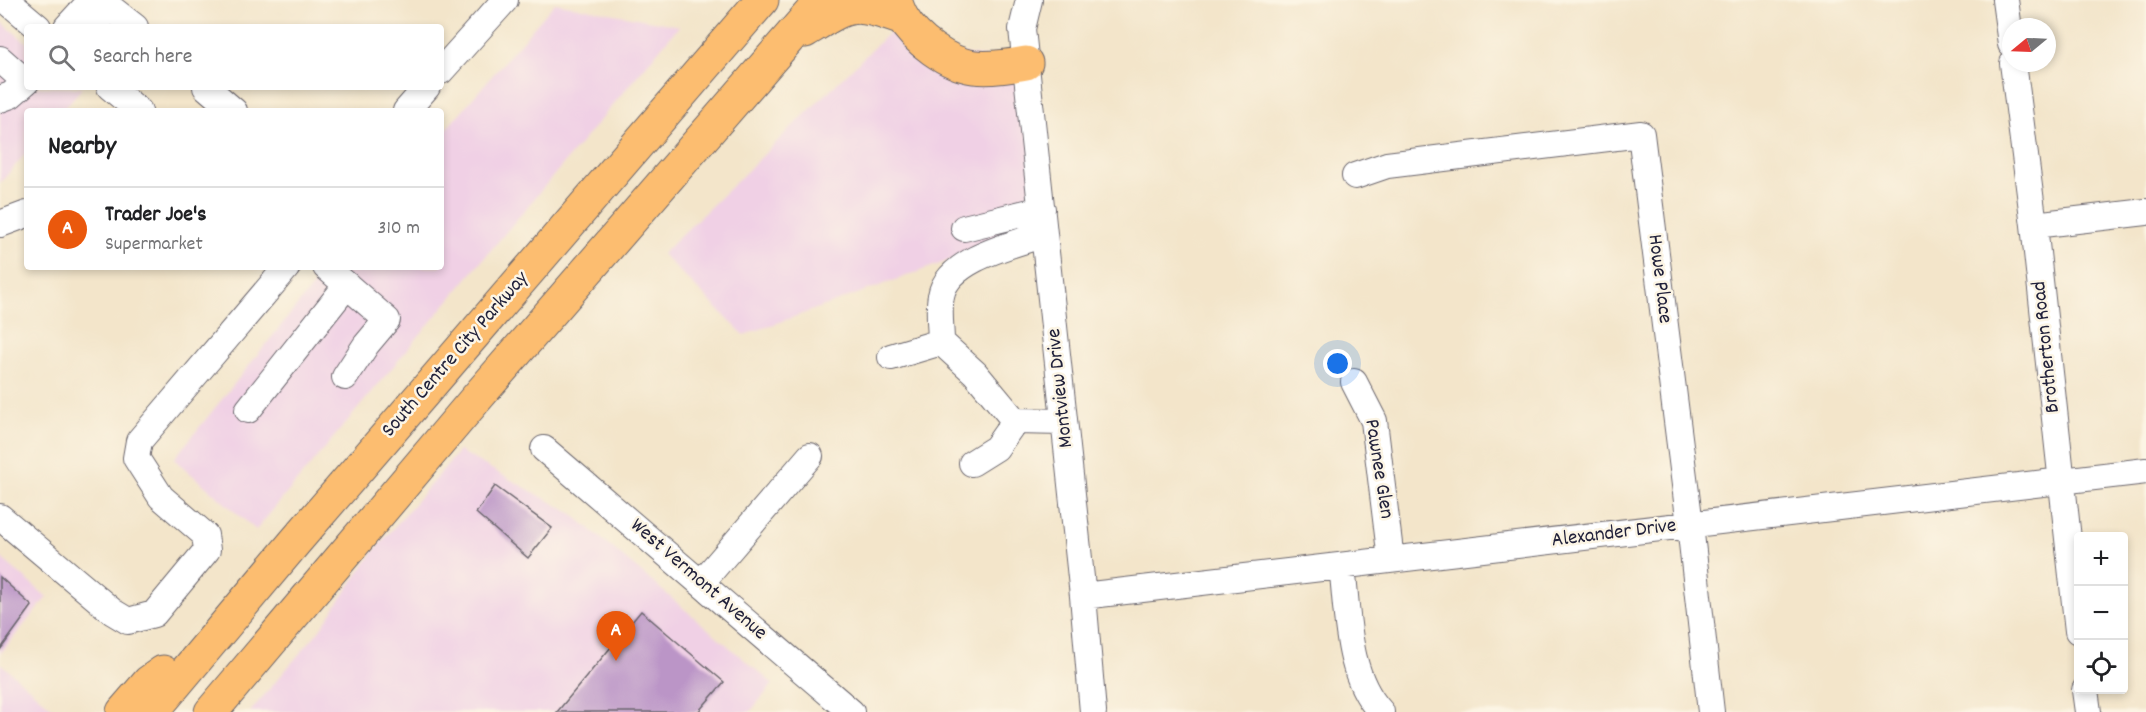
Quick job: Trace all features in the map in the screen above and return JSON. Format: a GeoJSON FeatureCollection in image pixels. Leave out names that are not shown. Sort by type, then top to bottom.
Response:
{"type":"FeatureCollection","features":[{"type":"Feature","properties":{"kind":"highway","name":"South Centre City Parkway"},"geometry":{"type":"LineString","coordinates":[[152,712],[212,639],[762,0]]}},
{"type":"Feature","properties":{"kind":"highway","name":"South Centre City Parkway"},"geometry":{"type":"LineString","coordinates":[[211,712],[367,527],[822,0]]}},
{"type":"Feature","properties":{"kind":"highway"},"geometry":{"type":"LineString","coordinates":[[784,43],[843,9],[858,6],[899,9],[932,49],[960,64],[986,68],[1026,63]]}},
{"type":"Feature","properties":{"kind":"highway"},"geometry":{"type":"LineString","coordinates":[[123,712],[148,682],[212,639]]}},
{"type":"Feature","properties":{"kind":"street"},"geometry":{"type":"LineString","coordinates":[[6,0],[34,24]]}},
{"type":"Feature","properties":{"kind":"street"},"geometry":{"type":"LineString","coordinates":[[444,68],[505,0]]}},
{"type":"Feature","properties":{"kind":"street","name":"Montview Drive"},"geometry":{"type":"LineString","coordinates":[[1029,0],[1022,28],[1083,596],[1093,712]]}},
{"type":"Feature","properties":{"kind":"street"},"geometry":{"type":"LineString","coordinates":[[2005,0],[2007,18]]}},
{"type":"Feature","properties":{"kind":"street"},"geometry":{"type":"LineString","coordinates":[[96,24],[100,20],[104,1]]}},
{"type":"Feature","properties":{"kind":"street"},"geometry":{"type":"LineString","coordinates":[[70,24],[89,3],[104,1],[131,24]]}},
{"type":"Feature","properties":{"kind":"street"},"geometry":{"type":"LineString","coordinates":[[0,59],[24,79]]}},
{"type":"Feature","properties":{"kind":"street","name":"Brotherton Road"},"geometry":{"type":"LineString","coordinates":[[2014,72],[2034,225],[2074,590]]}},
{"type":"Feature","properties":{"kind":"street"},"geometry":{"type":"LineString","coordinates":[[0,99],[11,95],[24,83]]}},
{"type":"Feature","properties":{"kind":"street"},"geometry":{"type":"LineString","coordinates":[[114,90],[135,108]]}},
{"type":"Feature","properties":{"kind":"street"},"geometry":{"type":"LineString","coordinates":[[210,90],[230,108]]}},
{"type":"Feature","properties":{"kind":"street"},"geometry":{"type":"LineString","coordinates":[[409,108],[424,90]]}},
{"type":"Feature","properties":{"kind":"street","name":"Howe Place"},"geometry":{"type":"LineString","coordinates":[[1355,176],[1387,165],[1641,134],[1711,712]]}},
{"type":"Feature","properties":{"kind":"street"},"geometry":{"type":"LineString","coordinates":[[964,228],[1008,215],[1042,209]]}},
{"type":"Feature","properties":{"kind":"street"},"geometry":{"type":"LineString","coordinates":[[2034,225],[2146,212]]}},
{"type":"Feature","properties":{"kind":"street"},"geometry":{"type":"LineString","coordinates":[[0,224],[24,215]]}},
{"type":"Feature","properties":{"kind":"street"},"geometry":{"type":"LineString","coordinates":[[1044,234],[985,253],[968,262],[948,279],[941,294],[941,342],[975,373],[1015,421],[1064,422]]}},
{"type":"Feature","properties":{"kind":"street"},"geometry":{"type":"LineString","coordinates":[[0,517],[113,612],[128,621],[154,614],[207,549],[205,535],[161,497],[136,458],[139,441],[284,270]]}},
{"type":"Feature","properties":{"kind":"street"},"geometry":{"type":"LineString","coordinates":[[330,270],[387,320],[366,345],[345,376]]}},
{"type":"Feature","properties":{"kind":"street"},"geometry":{"type":"LineString","coordinates":[[248,410],[347,285]]}},
{"type":"Feature","properties":{"kind":"street"},"geometry":{"type":"LineString","coordinates":[[891,357],[941,342]]}},
{"type":"Feature","properties":{"kind":"street","name":"Pawnee Glen"},"geometry":{"type":"LineString","coordinates":[[1354,382],[1374,421],[1391,560]]}},
{"type":"Feature","properties":{"kind":"street"},"geometry":{"type":"LineString","coordinates":[[972,463],[996,448],[1015,421]]}},
{"type":"Feature","properties":{"kind":"street","name":"West Vermont Avenue"},"geometry":{"type":"LineString","coordinates":[[544,449],[851,712]]}},
{"type":"Feature","properties":{"kind":"street"},"geometry":{"type":"LineString","coordinates":[[701,582],[810,456]]}},
{"type":"Feature","properties":{"kind":"street","name":"Alexander Drive"},"geometry":{"type":"LineString","coordinates":[[1083,596],[2146,471]]}},
{"type":"Feature","properties":{"kind":"street"},"geometry":{"type":"LineString","coordinates":[[1342,566],[1358,674],[1371,701],[1381,712]]}},
{"type":"Feature","properties":{"kind":"street"},"geometry":{"type":"LineString","coordinates":[[2086,694],[2088,712]]}},
{"type":"Feature","properties":{"kind":"shaded area"},"geometry":{"type":"Polygon","coordinates":[[[555,3],[679,26],[256,530],[174,459],[326,270],[444,270],[444,132],[555,3]]]}},
{"type":"Feature","properties":{"kind":"shaded area"},"geometry":{"type":"Polygon","coordinates":[[[903,19],[932,49],[1026,63],[1044,226],[744,335],[662,254],[903,19]]]}},
{"type":"Feature","properties":{"kind":"shaded area"},"geometry":{"type":"Polygon","coordinates":[[[0,21],[24,41],[24,90],[80,90],[65,108],[24,108],[24,155],[0,183],[0,21]]]}},
{"type":"Feature","properties":{"kind":"shaded area"},"geometry":{"type":"Polygon","coordinates":[[[459,451],[571,513],[773,684],[750,712],[250,712],[318,632],[374,551],[459,451]]]}},
{"type":"Feature","properties":{"kind":"shaded area"},"geometry":{"type":"Polygon","coordinates":[[[0,557],[47,597],[0,654],[0,557]]]}},
{"type":"Feature","properties":{"kind":"shaded area"},"geometry":{"type":"Polygon","coordinates":[[[0,663],[57,712],[0,712],[0,663]]]}},
{"type":"Feature","properties":{"kind":"building"},"geometry":{"type":"Polygon","coordinates":[[[495,486],[552,528],[528,558],[476,513],[495,486]]]}},
{"type":"Feature","properties":{"kind":"building"},"geometry":{"type":"Polygon","coordinates":[[[0,577],[32,606],[0,650],[0,577]]]}},
{"type":"Feature","properties":{"kind":"building"},"geometry":{"type":"Polygon","coordinates":[[[641,611],[724,682],[698,712],[557,712],[641,611]]]}},
{"type":"Feature","properties":{"kind":"place","name":"Trader Joe's"},"geometry":{"type":"Point","coordinates":[616,661]}}]}
